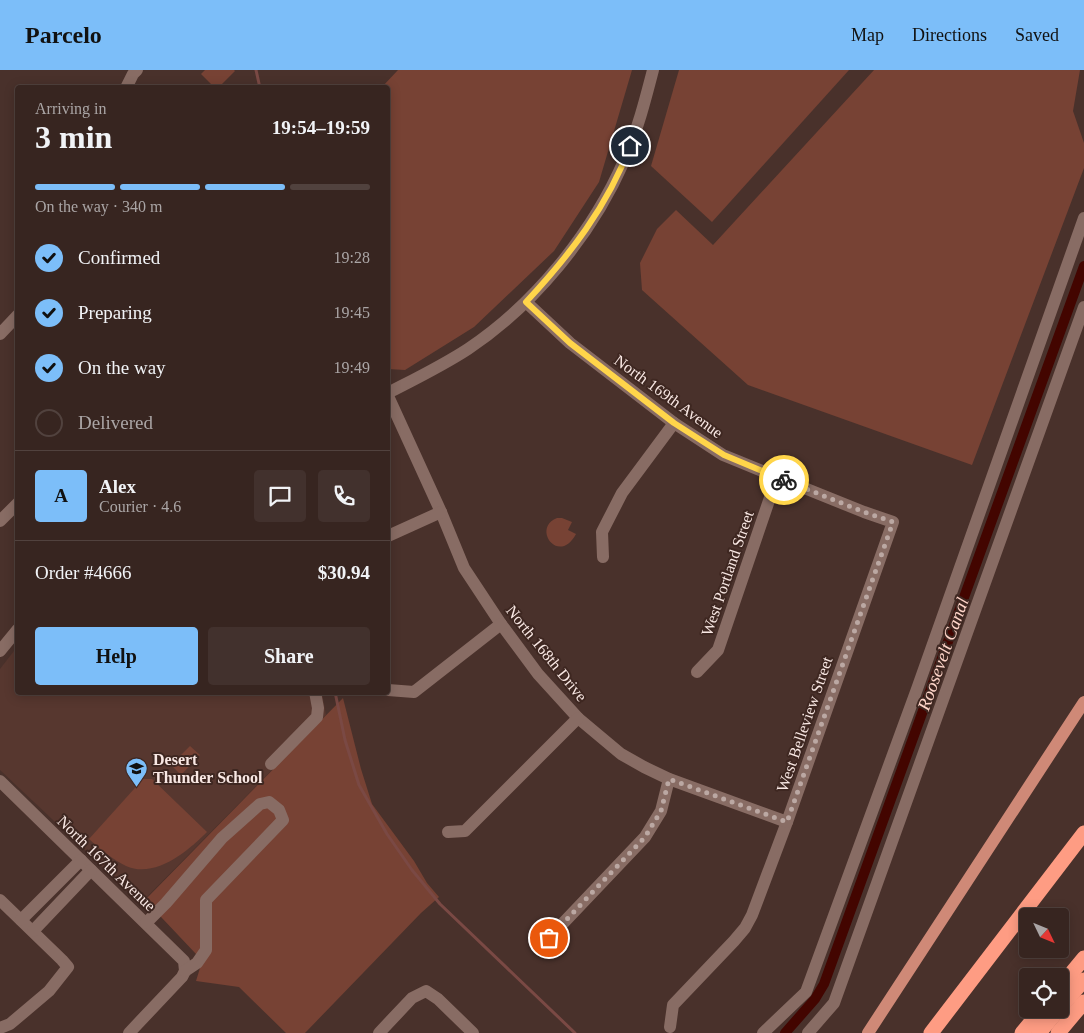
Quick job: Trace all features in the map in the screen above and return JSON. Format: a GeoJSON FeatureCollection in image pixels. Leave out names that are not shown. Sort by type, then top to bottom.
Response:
{"type":"FeatureCollection","features":[{"type":"Feature","properties":{"kind":"highway"},"geometry":{"type":"LineString","coordinates":[[931,1033],[1084,833]]}},
{"type":"Feature","properties":{"kind":"highway"},"geometry":{"type":"LineString","coordinates":[[1069,976],[1084,958]]}},
{"type":"Feature","properties":{"kind":"highway"},"geometry":{"type":"LineString","coordinates":[[1069,998],[1084,980]]}},
{"type":"Feature","properties":{"kind":"highway"},"geometry":{"type":"LineString","coordinates":[[1058,1033],[1084,1002]]}},
{"type":"Feature","properties":{"kind":"highway"},"geometry":{"type":"LineString","coordinates":[[1022,1033],[1034,1018]]}},
{"type":"Feature","properties":{"kind":"highway"},"geometry":{"type":"LineString","coordinates":[[1039,1033],[1052,1018]]}},
{"type":"Feature","properties":{"kind":"main road"},"geometry":{"type":"LineString","coordinates":[[868,1033],[1084,702]]}},
{"type":"Feature","properties":{"kind":"street"},"geometry":{"type":"LineString","coordinates":[[128,85],[137,70]]}},
{"type":"Feature","properties":{"kind":"street"},"geometry":{"type":"LineString","coordinates":[[390,394],[470,348],[500,325],[526,302],[563,260],[596,214],[612,186],[635,132],[653,70]]}},
{"type":"Feature","properties":{"kind":"street"},"geometry":{"type":"LineString","coordinates":[[763,1033],[806,992],[917,689],[1084,218]]}},
{"type":"Feature","properties":{"kind":"street","name":"North 169th Avenue"},"geometry":{"type":"LineString","coordinates":[[526,302],[570,343],[674,423],[724,455],[777,478],[893,522]]}},
{"type":"Feature","properties":{"kind":"street"},"geometry":{"type":"LineString","coordinates":[[808,1033],[834,1003],[1084,307]]}},
{"type":"Feature","properties":{"kind":"street"},"geometry":{"type":"LineString","coordinates":[[0,334],[15,318]]}},
{"type":"Feature","properties":{"kind":"street","name":"North 168th Drive"},"geometry":{"type":"LineString","coordinates":[[390,399],[442,512],[464,568],[501,624],[538,674],[578,718],[621,754],[644,767],[669,779],[787,822]]}},
{"type":"Feature","properties":{"kind":"street"},"geometry":{"type":"LineString","coordinates":[[603,557],[602,532],[614,508],[622,493],[674,423]]}},
{"type":"Feature","properties":{"kind":"street","name":"West Portland Street"},"geometry":{"type":"LineString","coordinates":[[697,672],[718,650],[777,478]]}},
{"type":"Feature","properties":{"kind":"street"},"geometry":{"type":"LineString","coordinates":[[0,521],[15,506]]}},
{"type":"Feature","properties":{"kind":"street"},"geometry":{"type":"LineString","coordinates":[[390,535],[442,512]]}},
{"type":"Feature","properties":{"kind":"street","name":"West Belleview Street"},"geometry":{"type":"LineString","coordinates":[[670,1027],[673,1005],[745,928],[752,915],[787,822],[893,522]]}},
{"type":"Feature","properties":{"kind":"street"},"geometry":{"type":"LineString","coordinates":[[390,690],[414,692],[501,624]]}},
{"type":"Feature","properties":{"kind":"street"},"geometry":{"type":"LineString","coordinates":[[0,651],[15,633]]}},
{"type":"Feature","properties":{"kind":"street"},"geometry":{"type":"LineString","coordinates":[[271,764],[317,717],[318,708],[316,695]]}},
{"type":"Feature","properties":{"kind":"street"},"geometry":{"type":"LineString","coordinates":[[448,832],[465,831],[578,718]]}},
{"type":"Feature","properties":{"kind":"street"},"geometry":{"type":"LineString","coordinates":[[549,938],[645,837],[661,811],[669,779]]}},
{"type":"Feature","properties":{"kind":"street","name":"North 167th Avenue"},"geometry":{"type":"LineString","coordinates":[[0,781],[184,961],[185,971]]}},
{"type":"Feature","properties":{"kind":"street"},"geometry":{"type":"LineString","coordinates":[[129,1033],[182,977],[185,971],[197,964],[206,950],[206,900],[283,820],[279,810],[270,802],[260,804],[222,838],[166,903],[146,923]]}},
{"type":"Feature","properties":{"kind":"street"},"geometry":{"type":"LineString","coordinates":[[21,920],[81,860]]}},
{"type":"Feature","properties":{"kind":"street"},"geometry":{"type":"LineString","coordinates":[[32,931],[91,870]]}},
{"type":"Feature","properties":{"kind":"street"},"geometry":{"type":"LineString","coordinates":[[0,900],[68,967],[49,991],[10,1024],[0,1028]]}},
{"type":"Feature","properties":{"kind":"street"},"geometry":{"type":"LineString","coordinates":[[379,1033],[412,998],[426,991],[438,999],[473,1033]]}},
{"type":"Feature","properties":{"kind":"shaded area"},"geometry":{"type":"Polygon","coordinates":[[[205,70],[235,71],[221,85],[212,85],[201,74],[205,70]]]}},
{"type":"Feature","properties":{"kind":"shaded area"},"geometry":{"type":"Polygon","coordinates":[[[398,70],[632,70],[599,182],[554,251],[474,327],[405,370],[390,369],[390,85],[384,85],[398,70]]]}},
{"type":"Feature","properties":{"kind":"shaded area"},"geometry":{"type":"Polygon","coordinates":[[[679,70],[849,70],[712,222],[651,166],[679,70]]]}},
{"type":"Feature","properties":{"kind":"shaded area"},"geometry":{"type":"Polygon","coordinates":[[[874,70],[1080,70],[1073,111],[1084,143],[1084,168],[972,465],[748,385],[642,290],[640,263],[657,229],[676,210],[713,245],[874,70]]]}},
{"type":"Feature","properties":{"kind":"shaded area"},"geometry":{"type":"Polygon","coordinates":[[[557,518],[572,522],[568,530],[576,534],[569,543],[562,546],[556,546],[550,542],[547,536],[547,529],[550,523],[557,518]]]}},
{"type":"Feature","properties":{"kind":"shaded area","name":"Desert Thunder School"},"geometry":{"type":"Polygon","coordinates":[[[15,650],[15,695],[322,695],[326,715],[141,903],[0,770],[0,669],[15,650]]]}},
{"type":"Feature","properties":{"kind":"shaded area"},"geometry":{"type":"Polygon","coordinates":[[[343,698],[372,804],[414,861],[427,883],[439,897],[421,913],[305,1033],[286,1033],[239,987],[196,981],[200,968],[196,954],[145,900],[343,698]]]}},
{"type":"Feature","properties":{"kind":"shaded area"},"geometry":{"type":"Polygon","coordinates":[[[190,746],[200,755],[181,775],[171,765],[190,746]]]}},
{"type":"Feature","properties":{"kind":"shaded area"},"geometry":{"type":"Polygon","coordinates":[[[143,779],[152,779],[207,832],[181,855],[170,861],[148,869],[137,869],[126,866],[116,860],[89,839],[143,779]]]}},
{"type":"Feature","properties":{"kind":"waterway"},"geometry":{"type":"LineString","coordinates":[[256,70],[259,85]]}},
{"type":"Feature","properties":{"kind":"waterway","name":"Roosevelt Canal"},"geometry":{"type":"LineString","coordinates":[[785,1033],[815,999],[824,984],[1084,266]]}},
{"type":"Feature","properties":{"kind":"waterway"},"geometry":{"type":"LineString","coordinates":[[336,695],[345,740],[359,785],[387,834],[412,870],[440,904],[575,1033]]}},
{"type":"Feature","properties":{"kind":"way so far"},"geometry":{"type":"LineString","coordinates":[[549,938],[645,837],[661,811],[669,779],[787,822],[893,522],[784,480]]}},
{"type":"Feature","properties":{"kind":"place","name":"Desert Thunder School"},"geometry":{"type":"Point","coordinates":[137,787]}},
{"type":"Feature","properties":{"kind":"route"},"geometry":{"type":"LineString","coordinates":[[630,146],[612,186],[596,214],[563,260],[526,302],[570,343],[674,423],[724,455],[784,480]]}}]}
